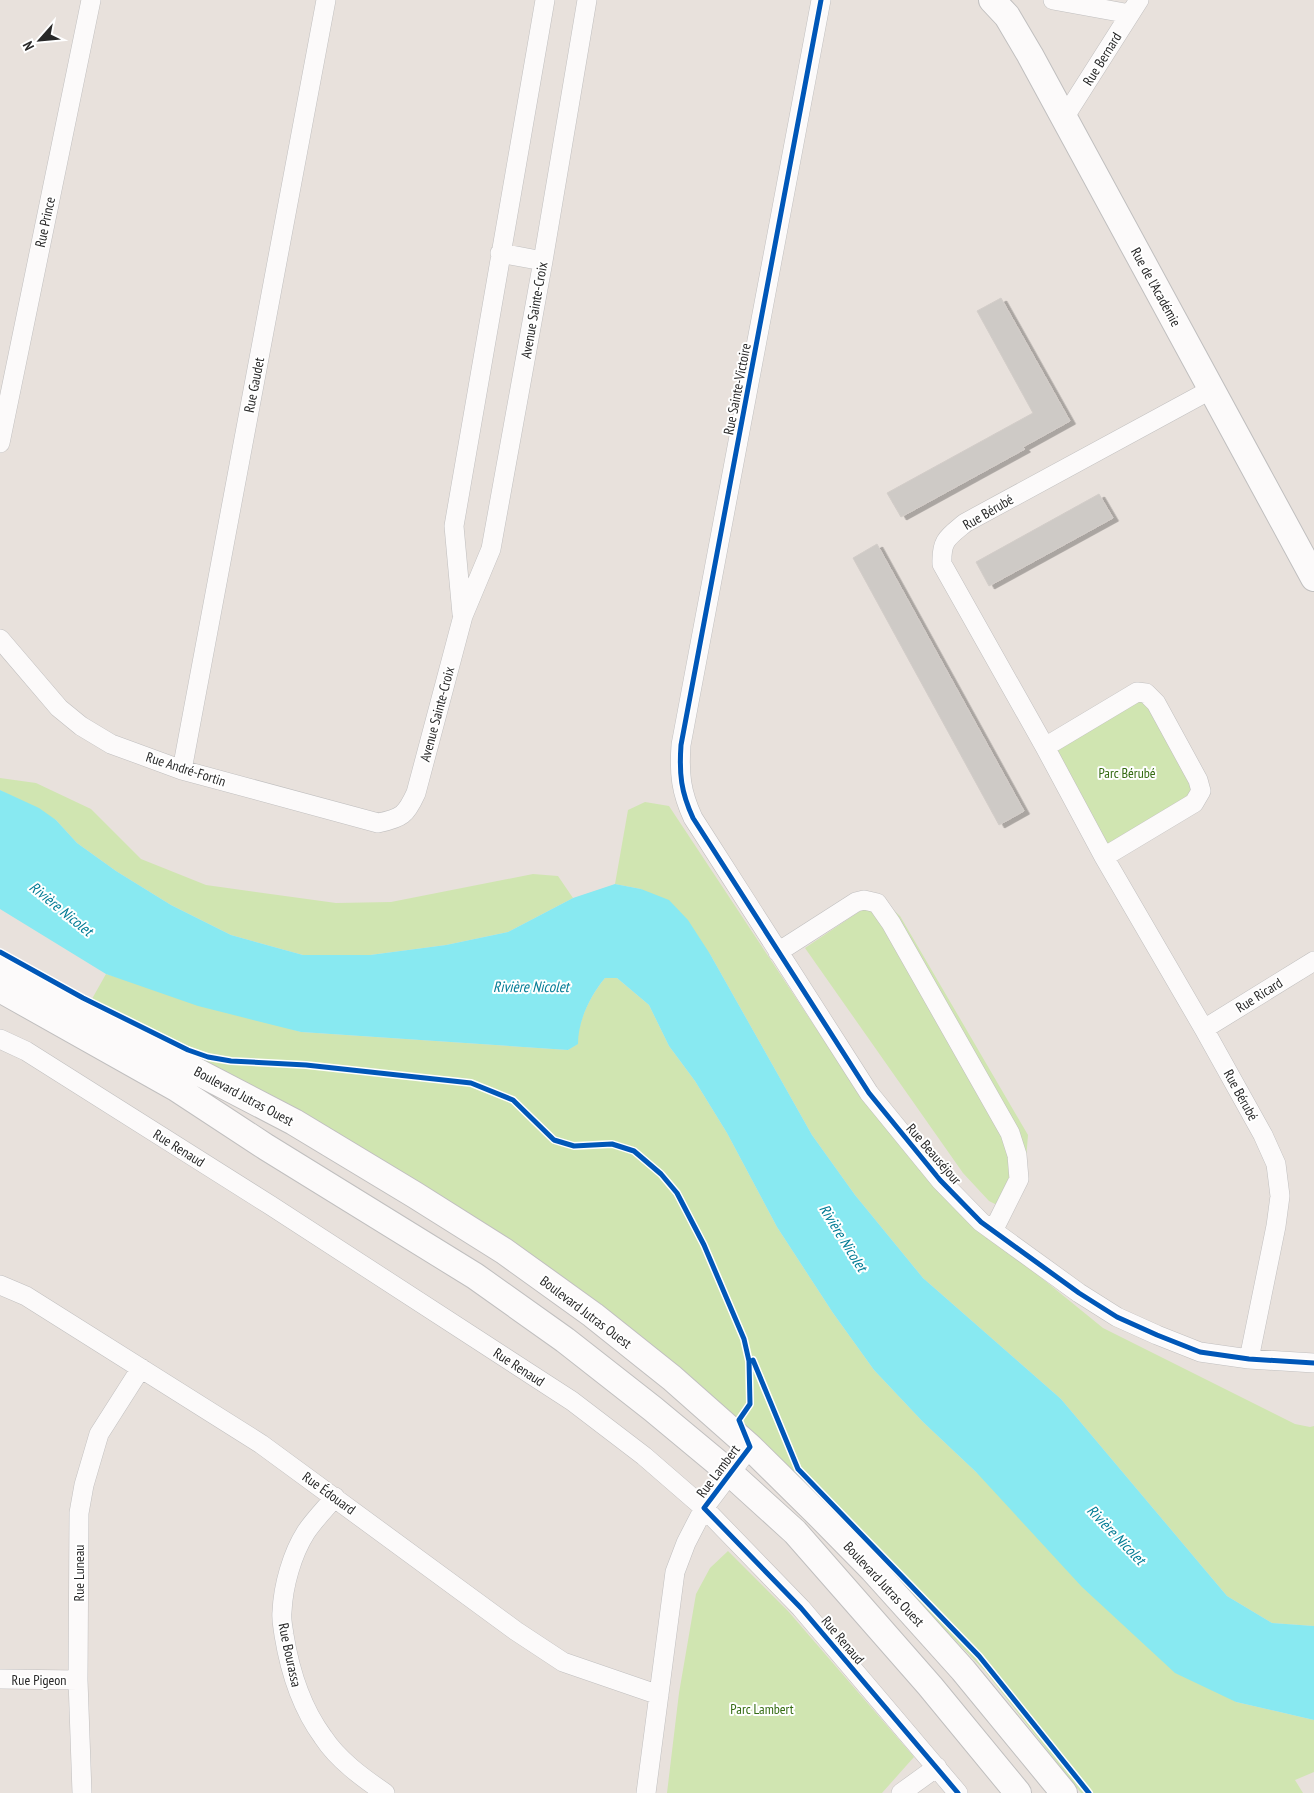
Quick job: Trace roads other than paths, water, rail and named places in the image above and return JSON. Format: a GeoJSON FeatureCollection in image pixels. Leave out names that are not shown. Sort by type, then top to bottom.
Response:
{"type":"FeatureCollection","features":[{"type":"Feature","properties":{"kind":"main road","name":"Rue de l'Académie"},"geometry":{"type":"LineString","coordinates":[[992,0],[1007,16],[1064,118],[1314,578]]}},
{"type":"Feature","properties":{"kind":"main road","name":"Boulevard Jutras Ouest"},"geometry":{"type":"LineString","coordinates":[[0,968],[294,1122],[496,1246],[593,1315],[672,1378],[750,1447],[873,1570],[963,1670],[1064,1793]]}},
{"type":"Feature","properties":{"kind":"main road","name":"Boulevard Jutras Ouest"},"geometry":{"type":"LineString","coordinates":[[0,989],[176,1088],[266,1147],[475,1276],[572,1346],[653,1408],[730,1473],[795,1532],[930,1686],[1018,1793]]}},
{"type":"Feature","properties":{"kind":"street","name":"Rue Prince"},"geometry":{"type":"LineString","coordinates":[[0,443],[91,0]]}},
{"type":"Feature","properties":{"kind":"street","name":"Rue Gaudet"},"geometry":{"type":"LineString","coordinates":[[182,770],[326,0]]}},
{"type":"Feature","properties":{"kind":"street","name":"Avenue Sainte-Croix"},"geometry":{"type":"LineString","coordinates":[[463,616],[454,526],[545,0]]}},
{"type":"Feature","properties":{"kind":"street","name":"Avenue Sainte-Croix"},"geometry":{"type":"LineString","coordinates":[[408,811],[416,793],[463,616],[491,549],[587,0]]}},
{"type":"Feature","properties":{"kind":"street","name":"Rue Sainte-Victoire"},"geometry":{"type":"LineString","coordinates":[[681,784],[679,766],[681,745],[821,0]]}},
{"type":"Feature","properties":{"kind":"street"},"geometry":{"type":"LineString","coordinates":[[1052,0],[1135,7]]}},
{"type":"Feature","properties":{"kind":"street","name":"Rue Bernard"},"geometry":{"type":"LineString","coordinates":[[1064,118],[1135,7]]}},
{"type":"Feature","properties":{"kind":"street"},"geometry":{"type":"LineString","coordinates":[[500,253],[543,260]]}},
{"type":"Feature","properties":{"kind":"street","name":"Rue Bérubé"},"geometry":{"type":"LineString","coordinates":[[1212,389],[965,523],[949,536],[941,549],[942,564],[1045,747],[1104,857],[1263,1134],[1276,1164],[1280,1196],[1276,1226],[1249,1359]]}},
{"type":"Feature","properties":{"kind":"street","name":"Rue André-Fortin"},"geometry":{"type":"LineString","coordinates":[[0,640],[59,708],[81,726],[111,744],[182,770],[378,823],[395,820],[408,811]]}},
{"type":"Feature","properties":{"kind":"street"},"geometry":{"type":"LineString","coordinates":[[1045,747],[1137,692],[1146,693],[1156,704],[1198,780],[1201,791],[1194,804],[1104,857]]}},
{"type":"Feature","properties":{"kind":"street","name":"Rue Beauséjour"},"geometry":{"type":"LineString","coordinates":[[681,784],[684,798],[693,818],[869,1093],[940,1180],[968,1209],[993,1231],[1057,1278],[1117,1317],[1200,1352],[1249,1359],[1314,1362]]}},
{"type":"Feature","properties":{"kind":"street"},"geometry":{"type":"LineString","coordinates":[[778,952],[797,938],[856,902],[864,900],[877,903],[896,932],[1010,1133],[1017,1155],[1019,1179],[993,1231]]}},
{"type":"Feature","properties":{"kind":"street","name":"Rue Ricard"},"geometry":{"type":"LineString","coordinates":[[1204,1029],[1314,961]]}},
{"type":"Feature","properties":{"kind":"street","name":"Rue Renaud"},"geometry":{"type":"LineString","coordinates":[[0,1039],[26,1051],[270,1205],[572,1402],[644,1456],[704,1508],[801,1608],[958,1793]]}},
{"type":"Feature","properties":{"kind":"street","name":"Rue Édouard"},"geometry":{"type":"LineString","coordinates":[[0,1285],[26,1296],[262,1444],[516,1630],[563,1662],[659,1695]]}},
{"type":"Feature","properties":{"kind":"street","name":"Rue Luneau"},"geometry":{"type":"LineString","coordinates":[[82,1793],[78,1680],[79,1513],[84,1485],[100,1434],[141,1368]]}},
{"type":"Feature","properties":{"kind":"street","name":"Rue Lambert"},"geometry":{"type":"LineString","coordinates":[[646,1793],[675,1572],[686,1543],[704,1508],[750,1447]]}},
{"type":"Feature","properties":{"kind":"street","name":"Rue Bourassa"},"geometry":{"type":"LineString","coordinates":[[335,1497],[306,1532],[290,1568],[281,1614],[286,1649],[298,1694],[310,1718],[324,1739],[344,1760],[385,1793]]}},
{"type":"Feature","properties":{"kind":"street","name":"Rue Pigeon"},"geometry":{"type":"LineString","coordinates":[[0,1679],[78,1680]]}},
{"type":"Feature","properties":{"kind":"street"},"geometry":{"type":"LineString","coordinates":[[901,1793],[937,1767]]}},
{"type":"Feature","properties":{"kind":"water","name":"Rivière Nicolet"},"geometry":{"type":"Polygon","coordinates":[[[0,790],[39,808],[56,820],[77,843],[116,871],[171,905],[231,935],[303,955],[370,955],[446,945],[508,932],[573,898],[615,884],[641,889],[669,900],[688,920],[710,954],[812,1135],[855,1195],[923,1278],[1061,1399],[1227,1596],[1272,1623],[1314,1626],[1314,1720],[1236,1702],[1175,1673],[1082,1587],[976,1472],[923,1422],[874,1370],[833,1313],[777,1227],[727,1133],[695,1081],[669,1046],[649,1005],[617,978],[605,978],[600,985],[590,1001],[583,1018],[578,1044],[568,1050],[301,1032],[198,1006],[106,974],[0,909],[0,790]]]}},
{"type":"Feature","properties":{"kind":"park label","name":"Parc Bérubé"},"geometry":{"type":"Point","coordinates":[1127,773]}},
{"type":"Feature","properties":{"kind":"park label","name":"Parc Lambert"},"geometry":{"type":"Point","coordinates":[762,1709]}}]}
